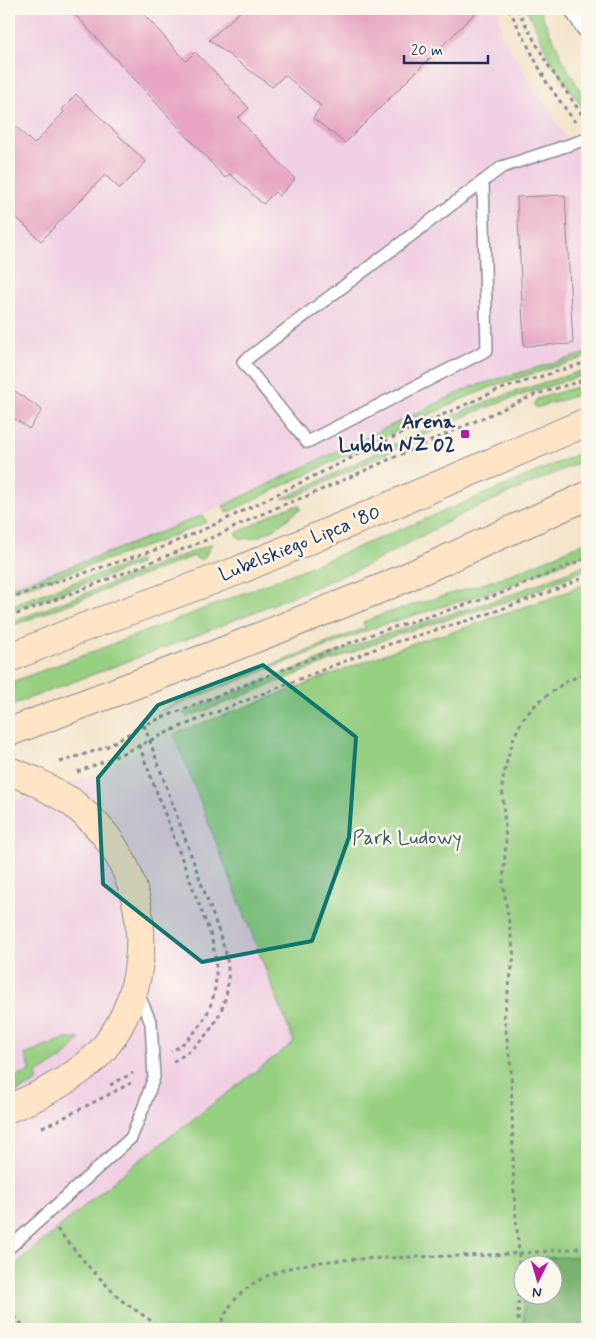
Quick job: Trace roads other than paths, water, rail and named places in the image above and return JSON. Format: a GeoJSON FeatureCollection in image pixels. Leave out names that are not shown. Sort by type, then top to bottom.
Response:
{"type":"FeatureCollection","features":[{"type":"Feature","properties":{"kind":"main road","name":"Lubelskiego Lipca '80"},"geometry":{"type":"LineString","coordinates":[[9,658],[77,630],[237,571],[587,422]]}},
{"type":"Feature","properties":{"kind":"main road"},"geometry":{"type":"LineString","coordinates":[[9,732],[211,656],[378,589],[587,496]]}},
{"type":"Feature","properties":{"kind":"main road"},"geometry":{"type":"LineString","coordinates":[[9,771],[33,780],[70,801],[97,824],[116,851],[128,876],[136,899],[140,926],[140,954],[135,984],[122,1021],[104,1048],[80,1069],[48,1090],[9,1108]]}},
{"type":"Feature","properties":{"kind":"street"},"geometry":{"type":"LineString","coordinates":[[576,9],[587,26]]}},
{"type":"Feature","properties":{"kind":"lane"},"geometry":{"type":"LineString","coordinates":[[484,181],[487,350],[306,442],[243,362],[502,167],[587,139]]}},
{"type":"Feature","properties":{"kind":"lane"},"geometry":{"type":"LineString","coordinates":[[9,1248],[131,1138],[144,1106],[154,1072],[151,1023],[135,984]]}},
{"type":"Feature","properties":{"kind":"place","name":"Arena Lublin NŻ 02"},"geometry":{"type":"Point","coordinates":[465,434]}},
{"type":"Feature","properties":{"kind":"park label","name":"Park Ludowy"},"geometry":{"type":"Point","coordinates":[407,838]}}]}
